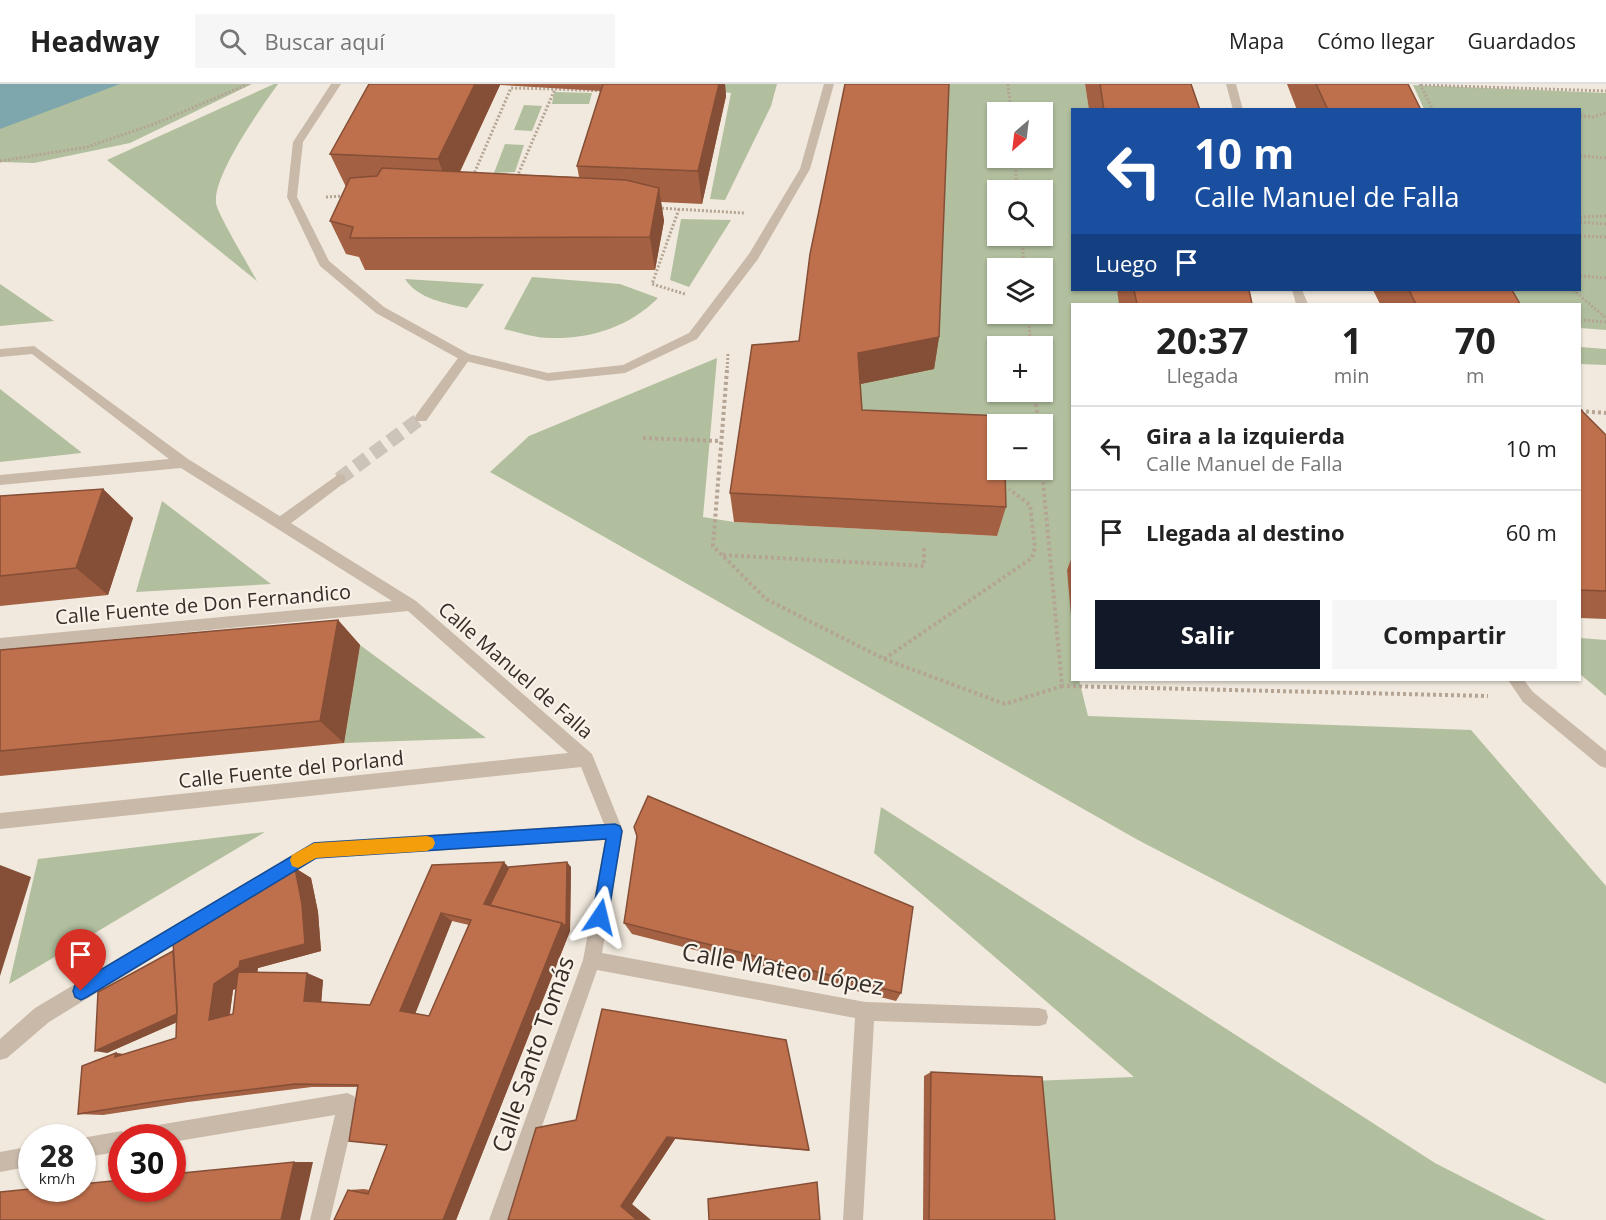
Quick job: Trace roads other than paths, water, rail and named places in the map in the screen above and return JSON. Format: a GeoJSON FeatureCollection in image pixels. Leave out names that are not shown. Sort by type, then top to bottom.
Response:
{"type":"FeatureCollection","features":[{"type":"Feature","properties":{"kind":"street"},"geometry":{"type":"LineString","coordinates":[[336,84],[298,142],[292,197],[324,263],[380,310],[465,357],[548,377],[625,369],[693,336],[754,256],[805,169],[829,84]]}},
{"type":"Feature","properties":{"kind":"street"},"geometry":{"type":"LineString","coordinates":[[1231,84],[1237,108]]}},
{"type":"Feature","properties":{"kind":"street","name":"Calle Manuel de Falla"},"geometry":{"type":"LineString","coordinates":[[0,353],[34,350],[183,463],[411,605],[586,759],[615,831]]}},
{"type":"Feature","properties":{"kind":"street"},"geometry":{"type":"LineString","coordinates":[[421,418],[465,357]]}},
{"type":"Feature","properties":{"kind":"street"},"geometry":{"type":"LineString","coordinates":[[0,480],[183,463]]}},
{"type":"Feature","properties":{"kind":"street"},"geometry":{"type":"LineString","coordinates":[[280,523],[339,479]]}},
{"type":"Feature","properties":{"kind":"street","name":"Calle Fuente de Don Fernandico"},"geometry":{"type":"LineString","coordinates":[[0,644],[411,605]]}},
{"type":"Feature","properties":{"kind":"street"},"geometry":{"type":"LineString","coordinates":[[1517,681],[1528,697],[1606,761]]}},
{"type":"Feature","properties":{"kind":"street","name":"Calle Fuente del Porland"},"geometry":{"type":"LineString","coordinates":[[0,820],[586,759]]}},
{"type":"Feature","properties":{"kind":"street"},"geometry":{"type":"LineString","coordinates":[[0,1051],[42,1015],[314,850],[615,831]]}},
{"type":"Feature","properties":{"kind":"street","name":"Calle Santo Tomás"},"geometry":{"type":"LineString","coordinates":[[500,1220],[592,960],[615,831]]}},
{"type":"Feature","properties":{"kind":"street","name":"Calle Mateo López"},"geometry":{"type":"LineString","coordinates":[[592,960],[865,1011],[1039,1017]]}},
{"type":"Feature","properties":{"kind":"street"},"geometry":{"type":"LineString","coordinates":[[853,1220],[865,1011]]}},
{"type":"Feature","properties":{"kind":"street"},"geometry":{"type":"LineString","coordinates":[[186,1130],[347,1103],[321,1220]]}},
{"type":"Feature","properties":{"kind":"street"},"geometry":{"type":"LineString","coordinates":[[0,1162],[18,1159]]}},
{"type":"Feature","properties":{"kind":"water"},"geometry":{"type":"Polygon","coordinates":[[[0,84],[120,84],[0,129],[0,84]]]}},
{"type":"Feature","properties":{"kind":"tunnel"},"geometry":{"type":"LineString","coordinates":[[339,479],[421,418]]}}]}
